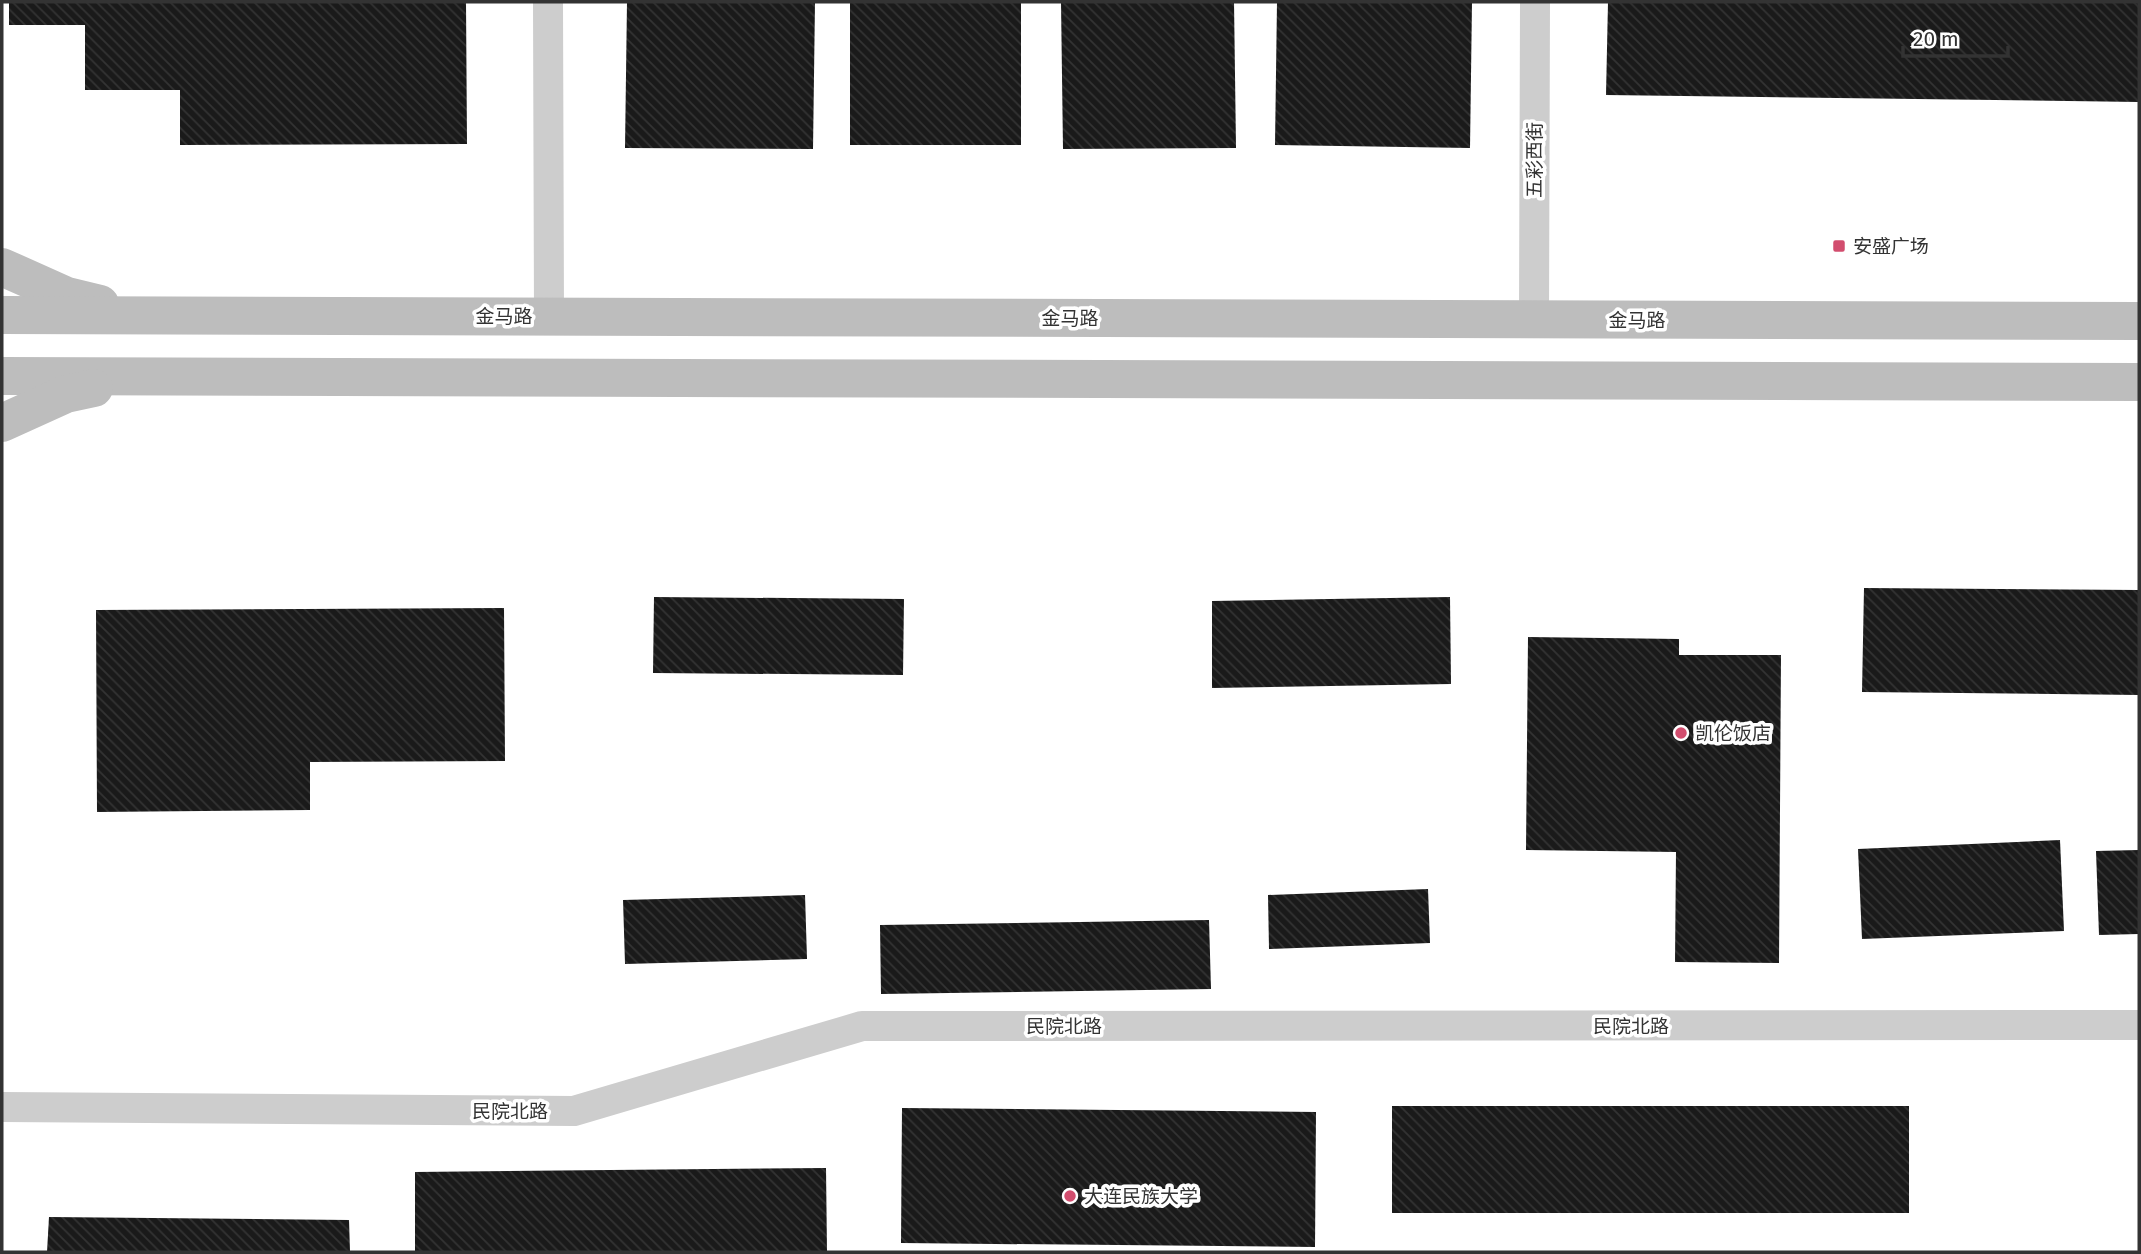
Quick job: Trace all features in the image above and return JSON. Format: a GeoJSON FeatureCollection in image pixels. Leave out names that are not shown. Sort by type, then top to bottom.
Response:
{"type":"FeatureCollection","features":[{"type":"Feature","properties":{"kind":"main road"},"geometry":{"type":"LineString","coordinates":[[2,267],[67,296],[150,315]]}},
{"type":"Feature","properties":{"kind":"main road","name":"金马路"},"geometry":{"type":"LineString","coordinates":[[2,315],[2139,321]]}},
{"type":"Feature","properties":{"kind":"main road"},"geometry":{"type":"LineString","coordinates":[[2,376],[2139,382]]}},
{"type":"Feature","properties":{"kind":"main road"},"geometry":{"type":"LineString","coordinates":[[2,423],[66,394],[154,376]]}},
{"type":"Feature","properties":{"kind":"street"},"geometry":{"type":"LineString","coordinates":[[548,2],[549,316]]}},
{"type":"Feature","properties":{"kind":"street","name":"五彩西街"},"geometry":{"type":"LineString","coordinates":[[1534,319],[1535,2]]}},
{"type":"Feature","properties":{"kind":"street","name":"民院北路"},"geometry":{"type":"LineString","coordinates":[[2,1107],[574,1111],[862,1026],[2139,1025]]}},
{"type":"Feature","properties":{"kind":"building"},"geometry":{"type":"Polygon","coordinates":[[[9,2],[466,2],[467,144],[180,145],[180,90],[85,90],[85,25],[9,25],[9,2]]]}},
{"type":"Feature","properties":{"kind":"building"},"geometry":{"type":"Polygon","coordinates":[[[627,2],[815,2],[813,149],[625,148],[627,2]]]}},
{"type":"Feature","properties":{"kind":"building"},"geometry":{"type":"Polygon","coordinates":[[[850,2],[1021,2],[1021,145],[850,145],[850,2]]]}},
{"type":"Feature","properties":{"kind":"building"},"geometry":{"type":"Polygon","coordinates":[[[1061,2],[1234,2],[1236,148],[1063,149],[1061,2]]]}},
{"type":"Feature","properties":{"kind":"building"},"geometry":{"type":"Polygon","coordinates":[[[1277,2],[1472,2],[1470,148],[1275,145],[1277,2]]]}},
{"type":"Feature","properties":{"kind":"building"},"geometry":{"type":"Polygon","coordinates":[[[1608,2],[2139,2],[2139,102],[1606,95],[1608,2]]]}},
{"type":"Feature","properties":{"kind":"building"},"geometry":{"type":"Polygon","coordinates":[[[1864,588],[2139,590],[2139,695],[1862,692],[1864,588]]]}},
{"type":"Feature","properties":{"kind":"building"},"geometry":{"type":"Polygon","coordinates":[[[654,597],[904,599],[903,675],[653,673],[654,597]]]}},
{"type":"Feature","properties":{"kind":"building"},"geometry":{"type":"Polygon","coordinates":[[[1450,597],[1451,684],[1212,688],[1212,601],[1450,597]]]}},
{"type":"Feature","properties":{"kind":"building"},"geometry":{"type":"Polygon","coordinates":[[[504,608],[505,761],[310,762],[310,810],[97,812],[96,610],[504,608]]]}},
{"type":"Feature","properties":{"kind":"building"},"geometry":{"type":"Polygon","coordinates":[[[1528,637],[1679,639],[1679,655],[1781,655],[1779,963],[1675,962],[1676,852],[1526,850],[1528,637]]]}},
{"type":"Feature","properties":{"kind":"building"},"geometry":{"type":"Polygon","coordinates":[[[2060,840],[2064,931],[1862,939],[1858,849],[2060,840]]]}},
{"type":"Feature","properties":{"kind":"building"},"geometry":{"type":"Polygon","coordinates":[[[2139,850],[2139,934],[2099,935],[2096,851],[2139,850]]]}},
{"type":"Feature","properties":{"kind":"building"},"geometry":{"type":"Polygon","coordinates":[[[1428,889],[1430,943],[1269,949],[1268,895],[1428,889]]]}},
{"type":"Feature","properties":{"kind":"building"},"geometry":{"type":"Polygon","coordinates":[[[805,895],[807,959],[625,964],[623,900],[805,895]]]}},
{"type":"Feature","properties":{"kind":"building"},"geometry":{"type":"Polygon","coordinates":[[[1209,920],[1211,989],[881,994],[880,925],[1209,920]]]}},
{"type":"Feature","properties":{"kind":"building"},"geometry":{"type":"Polygon","coordinates":[[[1392,1106],[1909,1106],[1909,1213],[1392,1213],[1392,1106]]]}},
{"type":"Feature","properties":{"kind":"building"},"geometry":{"type":"Polygon","coordinates":[[[902,1108],[1316,1112],[1315,1247],[901,1243],[902,1108]]]}},
{"type":"Feature","properties":{"kind":"building"},"geometry":{"type":"Polygon","coordinates":[[[826,1168],[827,1252],[415,1252],[415,1172],[826,1168]]]}},
{"type":"Feature","properties":{"kind":"building"},"geometry":{"type":"Polygon","coordinates":[[[49,1217],[349,1220],[350,1252],[47,1252],[49,1217]]]}},
{"type":"Feature","properties":{"kind":"place","name":"安盛广场"},"geometry":{"type":"Point","coordinates":[1839,246]}},
{"type":"Feature","properties":{"kind":"place","name":"凯伦饭店"},"geometry":{"type":"Point","coordinates":[1681,733]}},
{"type":"Feature","properties":{"kind":"place","name":"大连民族大学"},"geometry":{"type":"Point","coordinates":[1070,1196]}}]}
